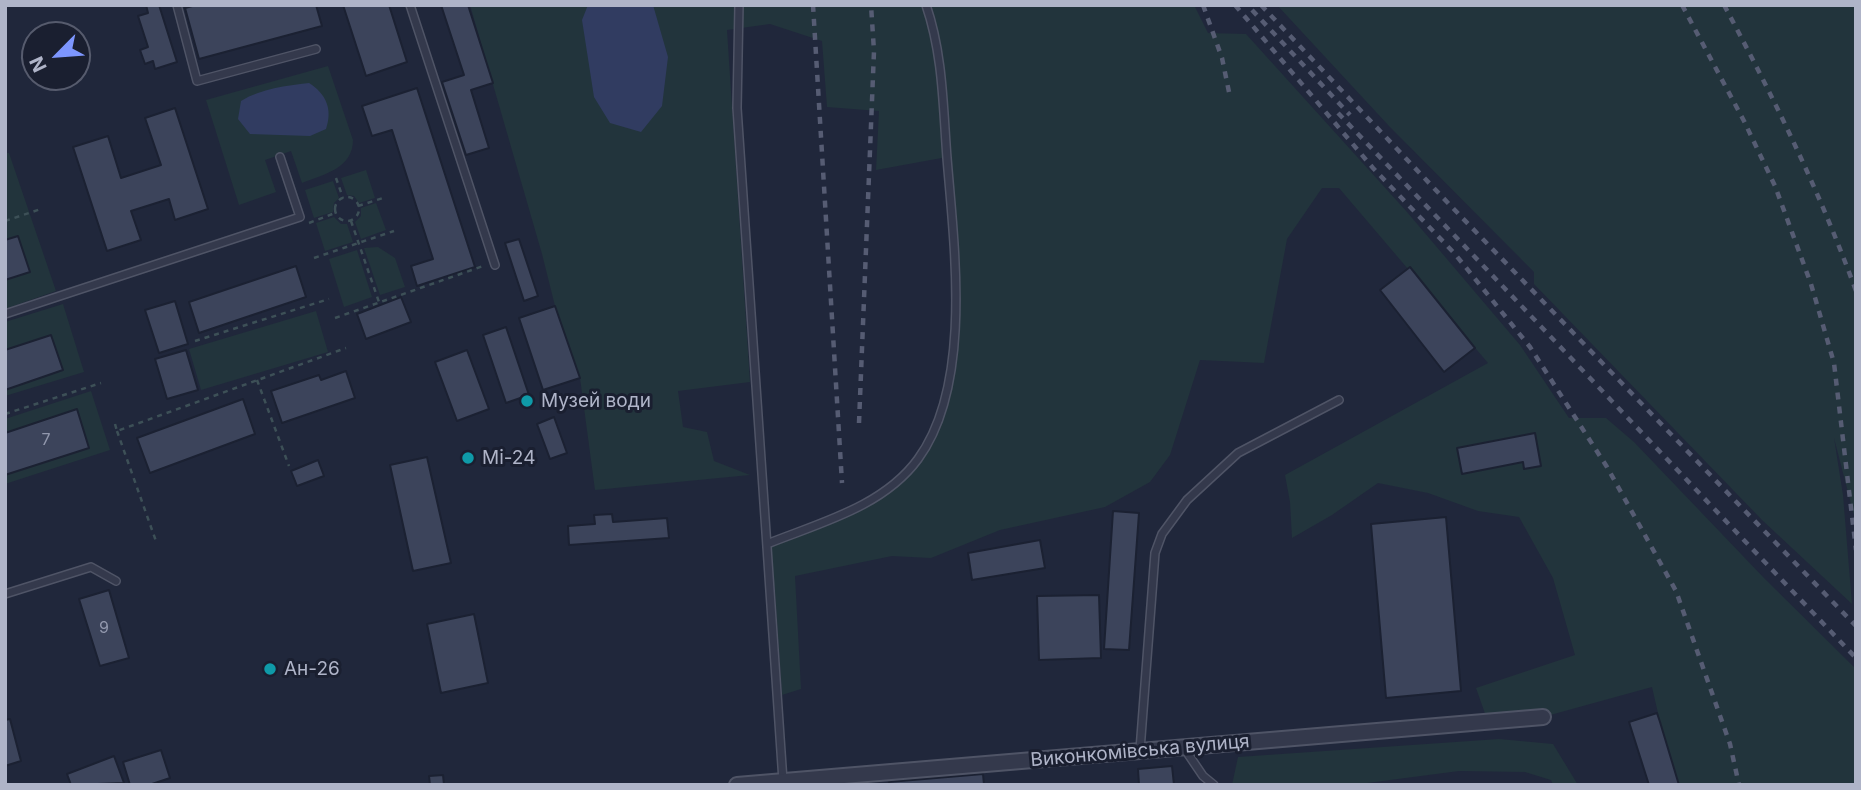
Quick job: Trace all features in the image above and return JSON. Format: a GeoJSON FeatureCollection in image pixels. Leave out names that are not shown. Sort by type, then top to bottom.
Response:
{"type":"FeatureCollection","features":[{"type":"Feature","properties":{"kind":"street","name":"Виконкомівська вулиця"},"geometry":{"type":"LineString","coordinates":[[737,785],[1543,717]]}},
{"type":"Feature","properties":{"kind":"lane"},"geometry":{"type":"LineString","coordinates":[[177,5],[197,81],[316,49]]}},
{"type":"Feature","properties":{"kind":"lane"},"geometry":{"type":"LineString","coordinates":[[410,5],[495,264]]}},
{"type":"Feature","properties":{"kind":"lane"},"geometry":{"type":"LineString","coordinates":[[739,5],[737,108],[783,781]]}},
{"type":"Feature","properties":{"kind":"lane"},"geometry":{"type":"LineString","coordinates":[[767,544],[849,512],[888,490],[918,459],[935,425],[946,394],[955,337],[957,279],[940,70],[932,21],[926,5]]}},
{"type":"Feature","properties":{"kind":"lane"},"geometry":{"type":"LineString","coordinates":[[5,314],[300,217],[280,157]]}},
{"type":"Feature","properties":{"kind":"lane"},"geometry":{"type":"LineString","coordinates":[[1140,751],[1155,553],[1162,534],[1187,500],[1238,453],[1339,400]]}},
{"type":"Feature","properties":{"kind":"lane"},"geometry":{"type":"LineString","coordinates":[[5,594],[91,566],[116,581]]}},
{"type":"Feature","properties":{"kind":"lane"},"geometry":{"type":"LineString","coordinates":[[1184,747],[1203,776],[1214,785]]}},
{"type":"Feature","properties":{"kind":"lane"},"geometry":{"type":"LineString","coordinates":[[1203,776],[1204,785]]}},
{"type":"Feature","properties":{"kind":"path"},"geometry":{"type":"LineString","coordinates":[[336,178],[343,198]]}},
{"type":"Feature","properties":{"kind":"path"},"geometry":{"type":"LineString","coordinates":[[343,198],[352,199],[358,206],[357,216],[351,221],[343,221],[335,214],[336,204],[343,198]]}},
{"type":"Feature","properties":{"kind":"path"},"geometry":{"type":"LineString","coordinates":[[358,206],[383,198]]}},
{"type":"Feature","properties":{"kind":"path"},"geometry":{"type":"LineString","coordinates":[[5,221],[41,209]]}},
{"type":"Feature","properties":{"kind":"path"},"geometry":{"type":"LineString","coordinates":[[303,225],[335,214]]}},
{"type":"Feature","properties":{"kind":"path"},"geometry":{"type":"LineString","coordinates":[[351,221],[379,304]]}},
{"type":"Feature","properties":{"kind":"path"},"geometry":{"type":"LineString","coordinates":[[314,258],[394,231]]}},
{"type":"Feature","properties":{"kind":"path"},"geometry":{"type":"LineString","coordinates":[[335,318],[495,264]]}},
{"type":"Feature","properties":{"kind":"path"},"geometry":{"type":"LineString","coordinates":[[195,341],[329,299]]}},
{"type":"Feature","properties":{"kind":"path"},"geometry":{"type":"LineString","coordinates":[[117,431],[346,348]]}},
{"type":"Feature","properties":{"kind":"path"},"geometry":{"type":"LineString","coordinates":[[257,380],[289,466]]}},
{"type":"Feature","properties":{"kind":"path"},"geometry":{"type":"LineString","coordinates":[[5,414],[101,383]]}},
{"type":"Feature","properties":{"kind":"path"},"geometry":{"type":"LineString","coordinates":[[115,424],[157,544]]}},
{"type":"Feature","properties":{"kind":"shaded area"},"geometry":{"type":"Polygon","coordinates":[[[470,5],[1194,5],[1208,33],[1246,34],[1407,212],[1520,345],[1569,418],[1606,418],[1634,442],[1764,578],[1856,669],[1856,785],[1679,785],[1652,687],[1543,717],[1488,722],[1476,688],[1575,655],[1553,578],[1519,517],[1478,511],[1428,493],[1378,483],[1332,515],[1292,538],[1285,475],[1488,363],[1339,188],[1322,188],[1287,239],[1264,363],[1200,360],[1170,455],[1150,482],[1105,507],[1000,530],[931,558],[892,556],[795,576],[801,689],[782,695],[775,592],[767,544],[849,512],[909,468],[932,432],[951,365],[956,297],[947,157],[876,170],[879,111],[827,107],[822,41],[770,24],[727,30],[750,382],[678,391],[683,427],[707,432],[714,461],[750,475],[595,490],[580,378],[555,306],[470,5]]]}},
{"type":"Feature","properties":{"kind":"shaded area"},"geometry":{"type":"Polygon","coordinates":[[[1277,5],[1856,5],[1856,523],[1834,438],[1843,495],[1852,604],[1762,520],[1534,284],[1534,272],[1389,126],[1277,5]]]}},
{"type":"Feature","properties":{"kind":"shaded area"},"geometry":{"type":"Polygon","coordinates":[[[328,66],[353,140],[348,157],[336,169],[302,183],[291,151],[265,160],[276,192],[239,205],[206,100],[328,66]]]}},
{"type":"Feature","properties":{"kind":"shaded area"},"geometry":{"type":"Polygon","coordinates":[[[5,153],[9,153],[56,291],[5,309],[5,153]]]}},
{"type":"Feature","properties":{"kind":"shaded area"},"geometry":{"type":"Polygon","coordinates":[[[366,170],[375,198],[359,203],[354,196],[347,195],[341,178],[366,170]]]}},
{"type":"Feature","properties":{"kind":"shaded area"},"geometry":{"type":"Polygon","coordinates":[[[333,181],[339,198],[334,203],[333,212],[314,218],[305,190],[333,181]]]}},
{"type":"Feature","properties":{"kind":"shaded area"},"geometry":{"type":"Polygon","coordinates":[[[376,203],[386,230],[361,239],[355,222],[361,216],[361,208],[376,203]]]}},
{"type":"Feature","properties":{"kind":"shaded area"},"geometry":{"type":"Polygon","coordinates":[[[334,217],[341,224],[347,224],[353,242],[325,251],[316,223],[334,217]]]}},
{"type":"Feature","properties":{"kind":"shaded area"},"geometry":{"type":"Polygon","coordinates":[[[378,247],[395,258],[405,287],[380,295],[364,248],[378,247]]]}},
{"type":"Feature","properties":{"kind":"shaded area"},"geometry":{"type":"Polygon","coordinates":[[[357,250],[372,297],[344,307],[329,259],[357,250]]]}},
{"type":"Feature","properties":{"kind":"shaded area"},"geometry":{"type":"Polygon","coordinates":[[[63,304],[84,372],[5,396],[5,322],[63,304]]]}},
{"type":"Feature","properties":{"kind":"shaded area"},"geometry":{"type":"Polygon","coordinates":[[[316,311],[328,352],[201,390],[189,349],[316,311]]]}},
{"type":"Feature","properties":{"kind":"shaded area"},"geometry":{"type":"Polygon","coordinates":[[[91,391],[110,450],[5,484],[5,419],[91,391]]]}},
{"type":"Feature","properties":{"kind":"shaded area"},"geometry":{"type":"Polygon","coordinates":[[[1499,739],[1553,744],[1578,785],[1553,785],[1551,780],[1525,772],[1459,771],[1352,785],[1232,785],[1238,757],[1499,739]]]}},
{"type":"Feature","properties":{"kind":"water"},"geometry":{"type":"Polygon","coordinates":[[[588,5],[653,5],[668,57],[662,106],[641,132],[610,123],[594,97],[582,20],[588,5]]]}},
{"type":"Feature","properties":{"kind":"water"},"geometry":{"type":"Polygon","coordinates":[[[309,83],[324,97],[329,115],[326,129],[310,136],[250,134],[238,119],[241,101],[274,88],[309,83]]]}},
{"type":"Feature","properties":{"kind":"building"},"geometry":{"type":"Polygon","coordinates":[[[146,5],[159,5],[177,62],[155,69],[153,61],[145,64],[140,50],[148,47],[138,16],[148,13],[146,5]]]}},
{"type":"Feature","properties":{"kind":"building"},"geometry":{"type":"Polygon","coordinates":[[[196,5],[316,5],[322,26],[199,59],[185,8],[196,5]]]}},
{"type":"Feature","properties":{"kind":"building"},"geometry":{"type":"Polygon","coordinates":[[[343,5],[389,5],[407,62],[366,76],[343,5]]]}},
{"type":"Feature","properties":{"kind":"building"},"geometry":{"type":"Polygon","coordinates":[[[441,5],[468,5],[493,83],[471,90],[489,148],[466,155],[442,82],[464,75],[441,5]]]}},
{"type":"Feature","properties":{"kind":"building"},"geometry":{"type":"Polygon","coordinates":[[[417,88],[475,267],[417,286],[411,266],[433,259],[392,130],[372,136],[362,106],[417,88]]]}},
{"type":"Feature","properties":{"kind":"building"},"geometry":{"type":"Polygon","coordinates":[[[175,108],[208,209],[175,220],[169,199],[131,211],[141,240],[107,251],[73,147],[108,136],[121,178],[161,165],[145,118],[175,108]]]}},
{"type":"Feature","properties":{"kind":"building"},"geometry":{"type":"Polygon","coordinates":[[[18,236],[30,272],[5,280],[5,240],[18,236]]]}},
{"type":"Feature","properties":{"kind":"building"},"geometry":{"type":"Polygon","coordinates":[[[519,239],[538,296],[524,301],[505,243],[519,239]]]}},
{"type":"Feature","properties":{"kind":"building"},"geometry":{"type":"Polygon","coordinates":[[[296,266],[306,297],[199,333],[189,302],[296,266]]]}},
{"type":"Feature","properties":{"kind":"building"},"geometry":{"type":"Polygon","coordinates":[[[1410,267],[1475,348],[1444,372],[1380,290],[1410,267]]]}},
{"type":"Feature","properties":{"kind":"building"},"geometry":{"type":"Polygon","coordinates":[[[401,297],[411,322],[366,339],[357,314],[401,297]]]}},
{"type":"Feature","properties":{"kind":"building"},"geometry":{"type":"Polygon","coordinates":[[[175,301],[188,344],[159,353],[145,310],[175,301]]]}},
{"type":"Feature","properties":{"kind":"building"},"geometry":{"type":"Polygon","coordinates":[[[555,306],[580,378],[543,390],[519,318],[555,306]]]}},
{"type":"Feature","properties":{"kind":"building"},"geometry":{"type":"Polygon","coordinates":[[[506,327],[529,395],[506,403],[483,335],[506,327]]]}},
{"type":"Feature","properties":{"kind":"building"},"geometry":{"type":"Polygon","coordinates":[[[51,335],[63,370],[5,390],[5,350],[51,335]]]}},
{"type":"Feature","properties":{"kind":"building"},"geometry":{"type":"Polygon","coordinates":[[[186,350],[198,390],[167,399],[155,359],[186,350]]]}},
{"type":"Feature","properties":{"kind":"building"},"geometry":{"type":"Polygon","coordinates":[[[467,350],[489,409],[457,421],[435,362],[467,350]]]}},
{"type":"Feature","properties":{"kind":"building"},"geometry":{"type":"Polygon","coordinates":[[[346,371],[355,398],[282,423],[271,391],[319,375],[321,380],[346,371]]]}},
{"type":"Feature","properties":{"kind":"building"},"geometry":{"type":"Polygon","coordinates":[[[243,399],[255,434],[150,473],[137,438],[243,399]]]}},
{"type":"Feature","properties":{"kind":"building"},"geometry":{"type":"Polygon","coordinates":[[[77,409],[89,448],[5,475],[5,433],[77,409]]]}},
{"type":"Feature","properties":{"kind":"building"},"geometry":{"type":"Polygon","coordinates":[[[554,417],[567,453],[550,459],[537,424],[554,417]]]}},
{"type":"Feature","properties":{"kind":"building"},"geometry":{"type":"Polygon","coordinates":[[[1535,433],[1541,466],[1524,469],[1523,462],[1462,474],[1457,448],[1535,433]]]}},
{"type":"Feature","properties":{"kind":"building"},"geometry":{"type":"Polygon","coordinates":[[[427,457],[451,563],[413,571],[390,465],[427,457]]]}},
{"type":"Feature","properties":{"kind":"building"},"geometry":{"type":"Polygon","coordinates":[[[318,460],[324,476],[297,486],[291,471],[318,460]]]}},
{"type":"Feature","properties":{"kind":"building"},"geometry":{"type":"Polygon","coordinates":[[[1113,511],[1139,513],[1129,650],[1104,649],[1113,511]]]}},
{"type":"Feature","properties":{"kind":"building"},"geometry":{"type":"Polygon","coordinates":[[[612,514],[613,522],[667,518],[669,538],[569,545],[568,526],[595,524],[594,515],[612,514]]]}},
{"type":"Feature","properties":{"kind":"building"},"geometry":{"type":"Polygon","coordinates":[[[1446,517],[1461,691],[1386,698],[1371,524],[1446,517]]]}},
{"type":"Feature","properties":{"kind":"building"},"geometry":{"type":"Polygon","coordinates":[[[1040,540],[1045,568],[972,580],[968,553],[1040,540]]]}},
{"type":"Feature","properties":{"kind":"building"},"geometry":{"type":"Polygon","coordinates":[[[109,590],[129,658],[100,666],[79,599],[109,590]]]}},
{"type":"Feature","properties":{"kind":"building"},"geometry":{"type":"Polygon","coordinates":[[[1099,595],[1101,658],[1039,660],[1037,596],[1099,595]]]}},
{"type":"Feature","properties":{"kind":"building"},"geometry":{"type":"Polygon","coordinates":[[[474,614],[488,683],[441,693],[427,624],[474,614]]]}},
{"type":"Feature","properties":{"kind":"building"},"geometry":{"type":"Polygon","coordinates":[[[1657,713],[1679,785],[1649,785],[1629,722],[1657,713]]]}},
{"type":"Feature","properties":{"kind":"building"},"geometry":{"type":"Polygon","coordinates":[[[10,719],[21,761],[5,766],[5,720],[10,719]]]}},
{"type":"Feature","properties":{"kind":"building"},"geometry":{"type":"Polygon","coordinates":[[[161,750],[170,778],[149,785],[130,785],[123,762],[161,750]]]}},
{"type":"Feature","properties":{"kind":"building"},"geometry":{"type":"Polygon","coordinates":[[[114,756],[124,783],[71,785],[67,774],[114,756]]]}},
{"type":"Feature","properties":{"kind":"building"},"geometry":{"type":"Polygon","coordinates":[[[1172,766],[1174,785],[1139,785],[1138,769],[1172,766]]]}},
{"type":"Feature","properties":{"kind":"building"},"geometry":{"type":"Polygon","coordinates":[[[983,774],[984,785],[890,785],[889,782],[983,774]]]}},
{"type":"Feature","properties":{"kind":"building"},"geometry":{"type":"Polygon","coordinates":[[[443,775],[444,785],[430,785],[429,776],[443,775]]]}},
{"type":"Feature","properties":{"kind":"railway"},"geometry":{"type":"LineString","coordinates":[[813,5],[842,483]]}},
{"type":"Feature","properties":{"kind":"railway"},"geometry":{"type":"LineString","coordinates":[[859,423],[874,51],[871,5]]}},
{"type":"Feature","properties":{"kind":"railway"},"geometry":{"type":"LineString","coordinates":[[1203,5],[1222,58],[1229,92]]}},
{"type":"Feature","properties":{"kind":"railway"},"geometry":{"type":"LineString","coordinates":[[1235,5],[1373,168],[1455,254],[1530,347],[1607,467],[1676,591],[1730,744],[1739,785]]}},
{"type":"Feature","properties":{"kind":"railway"},"geometry":{"type":"LineString","coordinates":[[1261,5],[1856,626]]}},
{"type":"Feature","properties":{"kind":"railway"},"geometry":{"type":"LineString","coordinates":[[1682,5],[1744,121],[1775,186],[1811,284],[1834,363],[1856,550]]}},
{"type":"Feature","properties":{"kind":"railway"},"geometry":{"type":"LineString","coordinates":[[1724,5],[1795,146],[1856,291]]}},
{"type":"Feature","properties":{"kind":"railway"},"geometry":{"type":"LineString","coordinates":[[1252,10],[1350,115]]}},
{"type":"Feature","properties":{"kind":"railway"},"geometry":{"type":"LineString","coordinates":[[1338,113],[1856,658]]}},
{"type":"Feature","properties":{"kind":"place","name":"Музей води"},"geometry":{"type":"Point","coordinates":[527,401]}},
{"type":"Feature","properties":{"kind":"place","name":"Мі-24"},"geometry":{"type":"Point","coordinates":[468,458]}},
{"type":"Feature","properties":{"kind":"place","name":"Ан-26"},"geometry":{"type":"Point","coordinates":[270,669]}}]}
